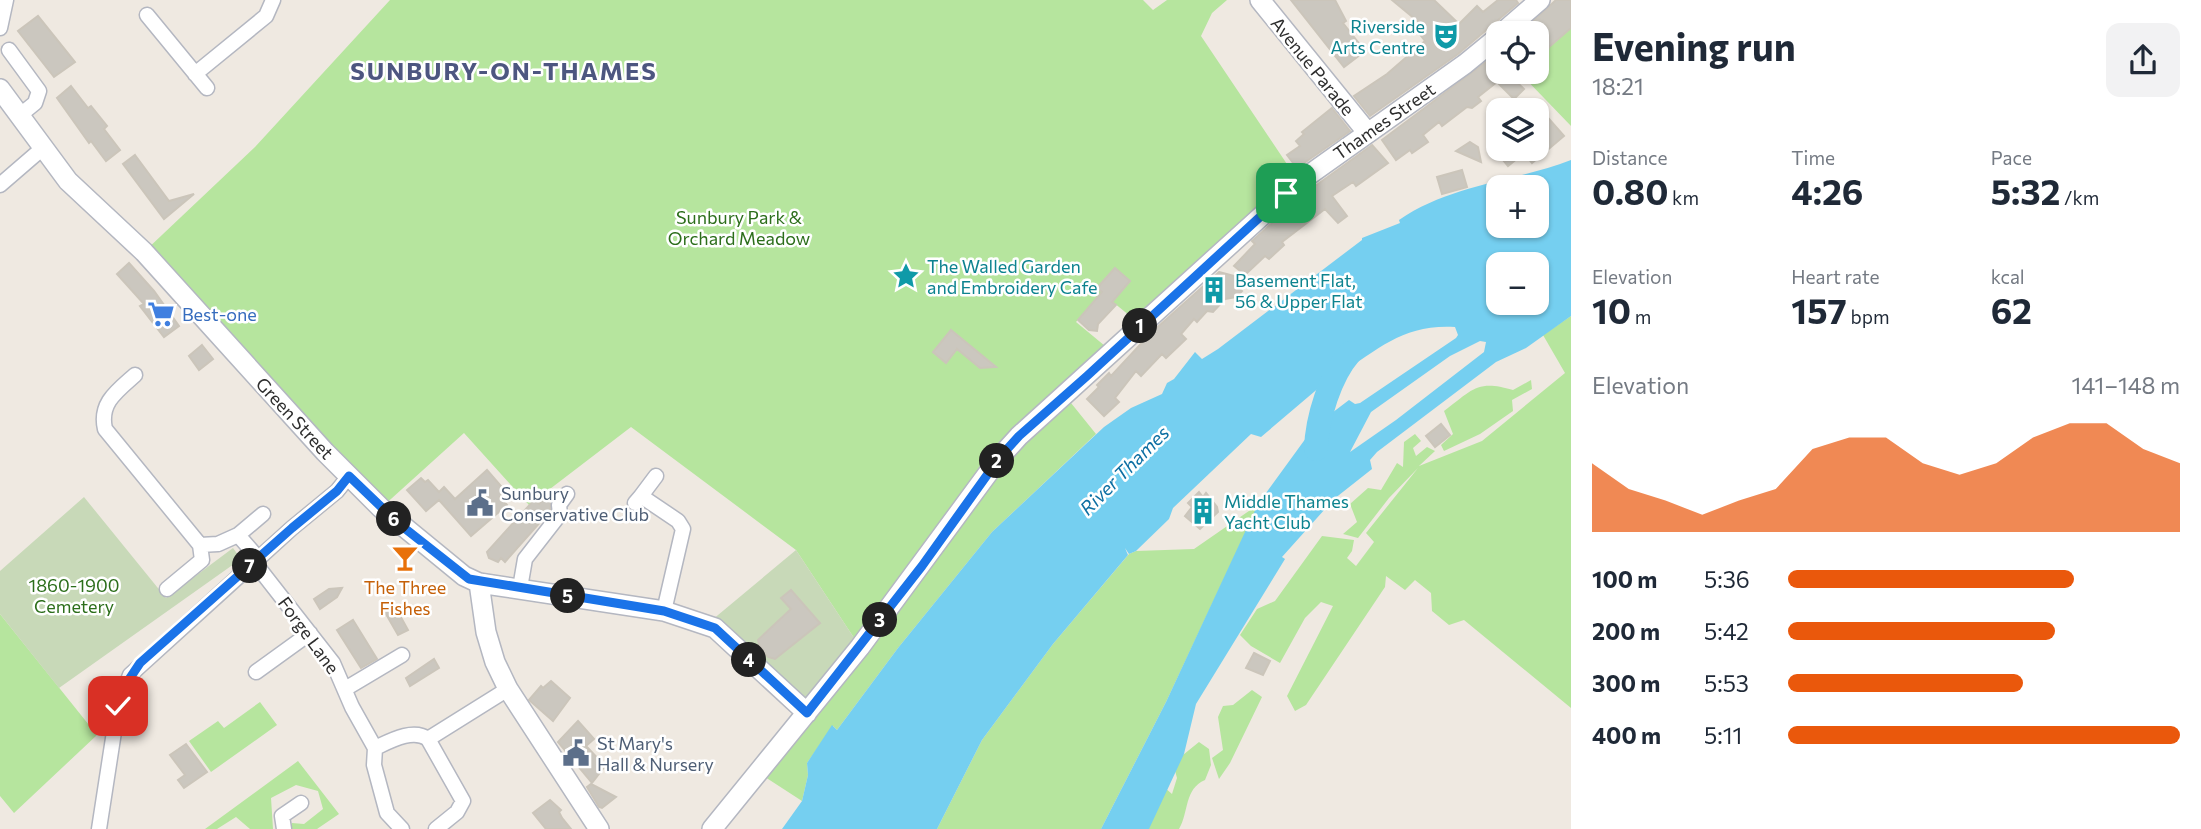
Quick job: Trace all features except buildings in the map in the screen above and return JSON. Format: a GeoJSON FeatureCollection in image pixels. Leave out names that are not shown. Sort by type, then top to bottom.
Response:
{"type":"FeatureCollection","features":[{"type":"Feature","properties":{"kind":"street"},"geometry":{"type":"LineString","coordinates":[[0,27],[6,0]]}},
{"type":"Feature","properties":{"kind":"street"},"geometry":{"type":"LineString","coordinates":[[195,74],[266,16],[272,0]]}},
{"type":"Feature","properties":{"kind":"street","name":"Avenue Parade"},"geometry":{"type":"LineString","coordinates":[[1260,0],[1367,132]]}},
{"type":"Feature","properties":{"kind":"street"},"geometry":{"type":"LineString","coordinates":[[1516,21],[1540,0]]}},
{"type":"Feature","properties":{"kind":"street"},"geometry":{"type":"LineString","coordinates":[[147,15],[207,88]]}},
{"type":"Feature","properties":{"kind":"street"},"geometry":{"type":"LineString","coordinates":[[157,27],[169,16]]}},
{"type":"Feature","properties":{"kind":"street","name":"Thames Street"},"geometry":{"type":"LineString","coordinates":[[712,829],[922,566],[1000,457],[1019,436],[1286,193],[1486,47]]}},
{"type":"Feature","properties":{"kind":"street"},"geometry":{"type":"LineString","coordinates":[[9,50],[38,92],[36,103],[19,116]]}},
{"type":"Feature","properties":{"kind":"street","name":"Green Street"},"geometry":{"type":"LineString","coordinates":[[0,89],[68,181],[144,252],[236,356],[349,476],[407,531],[464,576],[479,583]]}},
{"type":"Feature","properties":{"kind":"street"},"geometry":{"type":"LineString","coordinates":[[0,185],[44,147]]}},
{"type":"Feature","properties":{"kind":"street"},"geometry":{"type":"LineString","coordinates":[[135,375],[110,397],[103,413],[105,429],[200,545],[202,560],[198,566],[167,589]]}},
{"type":"Feature","properties":{"kind":"street"},"geometry":{"type":"LineString","coordinates":[[99,829],[118,706],[130,675],[140,663],[337,491],[349,476]]}},
{"type":"Feature","properties":{"kind":"street"},"geometry":{"type":"LineString","coordinates":[[656,477],[638,499],[678,521],[683,529],[664,611]]}},
{"type":"Feature","properties":{"kind":"street"},"geometry":{"type":"LineString","coordinates":[[520,588],[525,559],[560,514],[559,505],[566,494]]}},
{"type":"Feature","properties":{"kind":"street"},"geometry":{"type":"LineString","coordinates":[[200,545],[218,544],[238,535],[263,514]]}},
{"type":"Feature","properties":{"kind":"street","name":"Forge Lane"},"geometry":{"type":"LineString","coordinates":[[238,535],[333,663],[352,707],[375,748],[374,765],[387,813],[402,829]]}},
{"type":"Feature","properties":{"kind":"street"},"geometry":{"type":"LineString","coordinates":[[600,829],[508,689],[489,642],[479,583],[664,611],[715,628],[807,713]]}},
{"type":"Feature","properties":{"kind":"street"},"geometry":{"type":"LineString","coordinates":[[256,672],[310,633]]}},
{"type":"Feature","properties":{"kind":"street"},"geometry":{"type":"LineString","coordinates":[[345,689],[402,655]]}},
{"type":"Feature","properties":{"kind":"street"},"geometry":{"type":"LineString","coordinates":[[428,739],[508,689]]}},
{"type":"Feature","properties":{"kind":"street"},"geometry":{"type":"LineString","coordinates":[[375,748],[403,736],[422,735],[428,739],[463,801],[457,812],[436,829]]}},
{"type":"Feature","properties":{"kind":"street"},"geometry":{"type":"LineString","coordinates":[[284,829],[282,816],[301,803]]}},
{"type":"Feature","properties":{"kind":"green space","name":"Sunbury Park & Orchard Meadow"},"geometry":{"type":"Polygon","coordinates":[[[390,0],[1143,0],[1153,10],[1167,0],[1227,0],[1212,13],[1201,36],[1299,182],[1141,325],[1108,298],[1119,294],[1130,282],[1115,269],[1097,288],[1102,292],[1076,322],[1105,346],[1019,436],[860,647],[796,550],[631,427],[529,505],[464,433],[381,508],[144,252],[255,147],[390,0]]]}},
{"type":"Feature","properties":{"kind":"green space"},"geometry":{"type":"Polygon","coordinates":[[[1571,23],[1571,126],[1549,103],[1549,98],[1544,98],[1531,84],[1549,84],[1549,47],[1559,39],[1557,36],[1571,23]]]}},
{"type":"Feature","properties":{"kind":"green space"},"geometry":{"type":"Polygon","coordinates":[[[1571,316],[1571,708],[1464,620],[1449,625],[1432,611],[1431,593],[1415,580],[1405,590],[1386,576],[1385,587],[1306,705],[1295,711],[1287,696],[1333,606],[1321,602],[1305,618],[1280,663],[1251,646],[1240,635],[1257,609],[1275,601],[1322,536],[1354,540],[1352,551],[1347,558],[1356,566],[1374,542],[1366,533],[1418,468],[1389,498],[1358,538],[1343,534],[1357,522],[1350,504],[1368,488],[1381,490],[1397,463],[1403,467],[1404,442],[1415,434],[1421,441],[1413,448],[1416,456],[1427,447],[1435,451],[1419,466],[1482,441],[1565,373],[1543,335],[1571,316]]]}},
{"type":"Feature","properties":{"kind":"green space"},"geometry":{"type":"Polygon","coordinates":[[[1531,380],[1532,389],[1512,400],[1513,411],[1480,434],[1444,451],[1441,445],[1453,434],[1444,411],[1469,392],[1483,386],[1513,390],[1531,380]]]}},
{"type":"Feature","properties":{"kind":"green space"},"geometry":{"type":"Polygon","coordinates":[[[1071,403],[1096,434],[992,532],[898,648],[837,730],[833,726],[807,763],[808,775],[802,801],[765,777],[1019,445],[1071,403]]]}},
{"type":"Feature","properties":{"kind":"green space","name":"1860-1900 Cemetery"},"geometry":{"type":"Polygon","coordinates":[[[84,497],[166,598],[233,548],[241,559],[59,688],[0,614],[0,571],[84,497]]]}},
{"type":"Feature","properties":{"kind":"green space"},"geometry":{"type":"Polygon","coordinates":[[[1259,504],[1166,702],[1101,829],[937,829],[982,740],[1053,644],[1129,554],[1136,551],[1194,549],[1259,504]]]}},
{"type":"Feature","properties":{"kind":"green space"},"geometry":{"type":"Polygon","coordinates":[[[796,550],[860,647],[807,713],[706,625],[796,550]]]}},
{"type":"Feature","properties":{"kind":"green space"},"geometry":{"type":"Polygon","coordinates":[[[0,614],[97,735],[14,813],[0,796],[0,614]]]}},
{"type":"Feature","properties":{"kind":"green space"},"geometry":{"type":"Polygon","coordinates":[[[1252,690],[1262,697],[1230,763],[1219,779],[1212,758],[1223,750],[1218,717],[1223,706],[1233,705],[1252,690]]]}},
{"type":"Feature","properties":{"kind":"green space"},"geometry":{"type":"Polygon","coordinates":[[[260,702],[277,725],[211,772],[189,741],[218,721],[224,728],[260,702]]]}},
{"type":"Feature","properties":{"kind":"green space"},"geometry":{"type":"Polygon","coordinates":[[[1199,742],[1209,749],[1211,765],[1205,780],[1193,789],[1190,795],[1179,829],[1147,829],[1164,787],[1172,794],[1177,778],[1173,763],[1199,742]]]}},
{"type":"Feature","properties":{"kind":"green space"},"geometry":{"type":"Polygon","coordinates":[[[298,761],[339,814],[317,829],[289,829],[292,823],[304,824],[323,809],[318,791],[296,785],[271,798],[273,829],[250,829],[236,817],[217,829],[205,829],[298,761]]]}},
{"type":"Feature","properties":{"kind":"water"},"geometry":{"type":"Polygon","coordinates":[[[1571,160],[1571,316],[1526,348],[1496,362],[1377,452],[1370,460],[1372,469],[1334,499],[1282,557],[1285,559],[1196,704],[1184,754],[1149,829],[1101,829],[1166,702],[1258,504],[1306,438],[1314,413],[1324,419],[1349,400],[1355,404],[1360,403],[1456,338],[1458,335],[1455,327],[1421,329],[1407,334],[1368,355],[1340,374],[1335,382],[1324,378],[1321,386],[1261,437],[1251,434],[1173,508],[1169,519],[1136,551],[1129,554],[1125,548],[1128,555],[1053,644],[982,740],[937,829],[782,829],[802,801],[808,775],[807,763],[832,725],[837,730],[898,648],[992,532],[1104,427],[1131,408],[1162,394],[1167,383],[1174,379],[1195,352],[1202,359],[1218,349],[1362,238],[1400,223],[1399,220],[1419,208],[1440,199],[1486,184],[1486,238],[1549,238],[1549,175],[1520,175],[1571,160]],[[1480,341],[1450,356],[1371,412],[1350,452],[1484,352],[1486,342],[1480,341]]]}},
{"type":"Feature","properties":{"kind":"waterway","name":"River Thames"},"geometry":{"type":"LineString","coordinates":[[1316,449],[1326,398],[1336,373],[1350,353]]}},
{"type":"Feature","properties":{"kind":"place","name":"Riverside Arts Centre"},"geometry":{"type":"Point","coordinates":[1446,36]}},
{"type":"Feature","properties":{"kind":"place","name":"The Walled Garden and Embroidery Cafe"},"geometry":{"type":"Point","coordinates":[906,276]}},
{"type":"Feature","properties":{"kind":"place","name":"Basement Flat, 56 & Upper Flat"},"geometry":{"type":"Point","coordinates":[1214,290]}},
{"type":"Feature","properties":{"kind":"place","name":"Best-one"},"geometry":{"type":"Point","coordinates":[161,314]}},
{"type":"Feature","properties":{"kind":"place","name":"Sunbury Conservative Club"},"geometry":{"type":"Point","coordinates":[480,503]}},
{"type":"Feature","properties":{"kind":"place","name":"Middle Thames Yacht Club"},"geometry":{"type":"Point","coordinates":[1203,511]}},
{"type":"Feature","properties":{"kind":"place","name":"The Three Fishes"},"geometry":{"type":"Point","coordinates":[405,558]}},
{"type":"Feature","properties":{"kind":"place","name":"St Mary's Hall & Nursery"},"geometry":{"type":"Point","coordinates":[576,753]}},
{"type":"Feature","properties":{"kind":"district","name":"SUNBURY-ON-THAMES"},"geometry":{"type":"Point","coordinates":[504,70]}},
{"type":"Feature","properties":{"kind":"route"},"geometry":{"type":"LineString","coordinates":[[118,706],[122,690],[140,663],[337,491],[349,476],[398,523],[469,579],[479,583],[664,611],[715,628],[807,713],[922,566],[1000,457],[1019,436],[1286,193]]}}]}
